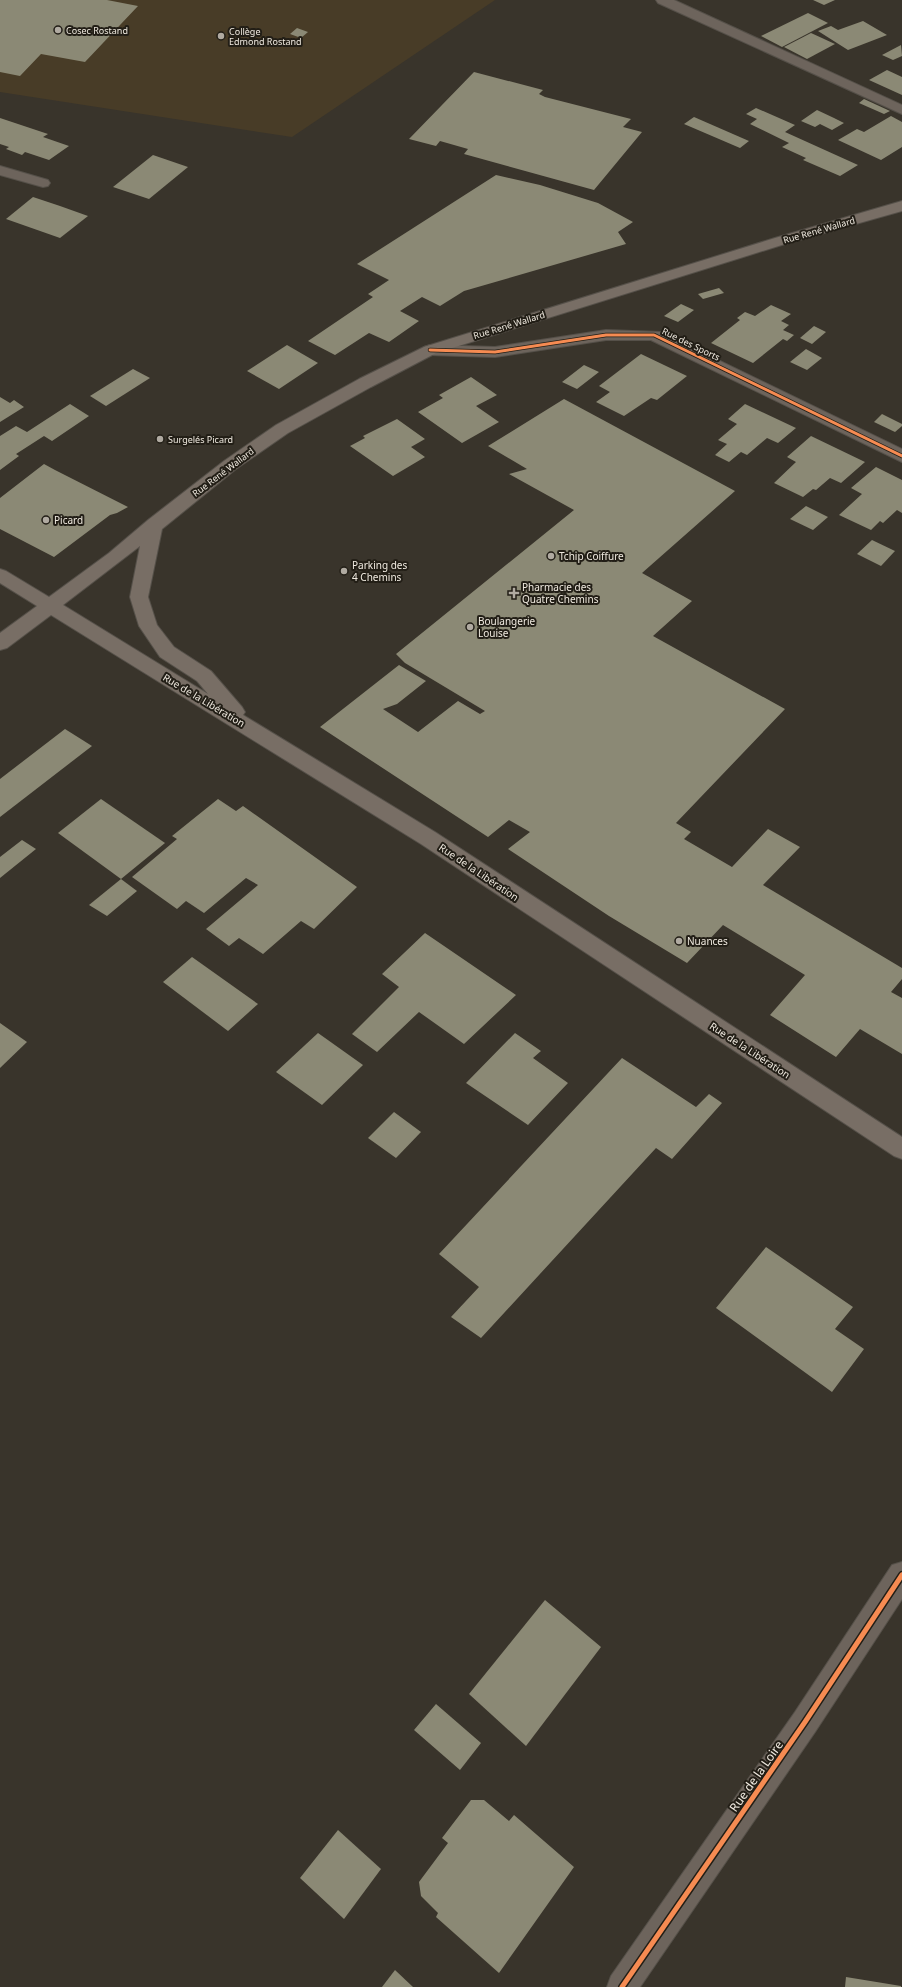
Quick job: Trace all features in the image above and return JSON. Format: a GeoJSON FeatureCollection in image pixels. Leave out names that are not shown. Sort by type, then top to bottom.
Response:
{"type":"FeatureCollection","features":[{"type":"Feature","properties":{"kind":"main road","name":"Rue René Wallard"},"geometry":{"type":"LineString","coordinates":[[0,643],[115,557],[154,524],[230,465],[282,429],[365,383],[430,350],[780,241],[902,206]]}},
{"type":"Feature","properties":{"kind":"main road"},"geometry":{"type":"LineString","coordinates":[[154,524],[139,598],[148,626],[167,652],[204,676],[248,726]]}},
{"type":"Feature","properties":{"kind":"main road","name":"Rue de la Libération"},"geometry":{"type":"LineString","coordinates":[[0,575],[48,606],[248,726],[428,838],[902,1149]]}},
{"type":"Feature","properties":{"kind":"street"},"geometry":{"type":"LineString","coordinates":[[663,0],[902,110]]}},
{"type":"Feature","properties":{"kind":"street"},"geometry":{"type":"LineString","coordinates":[[0,170],[43,183]]}},
{"type":"Feature","properties":{"kind":"street","name":"Rue des Sports"},"geometry":{"type":"LineString","coordinates":[[430,350],[495,352],[606,335],[654,335],[902,456]]}},
{"type":"Feature","properties":{"kind":"street","name":"Rue de la Loire"},"geometry":{"type":"LineString","coordinates":[[622,1987],[805,1722],[902,1575]]}},
{"type":"Feature","properties":{"kind":"shaded area","name":"Collège Edmond Rostand"},"geometry":{"type":"Polygon","coordinates":[[[0,0],[495,0],[292,137],[0,92],[0,0]]]}},
{"type":"Feature","properties":{"kind":"building","name":"Cosec Rostand"},"geometry":{"type":"Polygon","coordinates":[[[0,0],[107,0],[138,6],[85,62],[41,54],[20,76],[0,72],[0,0]]]}},
{"type":"Feature","properties":{"kind":"building"},"geometry":{"type":"Polygon","coordinates":[[[813,0],[835,0],[824,5],[813,0]]]}},
{"type":"Feature","properties":{"kind":"building"},"geometry":{"type":"Polygon","coordinates":[[[808,13],[828,23],[782,47],[761,36],[808,13]]]}},
{"type":"Feature","properties":{"kind":"building"},"geometry":{"type":"Polygon","coordinates":[[[863,21],[887,35],[848,50],[818,31],[831,26],[838,30],[863,21]]]}},
{"type":"Feature","properties":{"kind":"building"},"geometry":{"type":"Polygon","coordinates":[[[297,28],[308,32],[301,38],[290,34],[297,28]]]}},
{"type":"Feature","properties":{"kind":"building"},"geometry":{"type":"Polygon","coordinates":[[[811,33],[835,44],[807,59],[784,47],[811,33]]]}},
{"type":"Feature","properties":{"kind":"building"},"geometry":{"type":"Polygon","coordinates":[[[901,45],[902,56],[893,60],[882,55],[901,45]]]}},
{"type":"Feature","properties":{"kind":"building"},"geometry":{"type":"Polygon","coordinates":[[[887,70],[902,77],[902,95],[869,80],[887,70]]]}},
{"type":"Feature","properties":{"kind":"building"},"geometry":{"type":"Polygon","coordinates":[[[474,72],[543,90],[539,94],[545,97],[631,119],[623,127],[642,132],[594,190],[464,154],[468,149],[440,141],[436,146],[409,139],[474,72]]]}},
{"type":"Feature","properties":{"kind":"building"},"geometry":{"type":"Polygon","coordinates":[[[864,99],[890,111],[884,114],[859,103],[864,99]]]}},
{"type":"Feature","properties":{"kind":"building"},"geometry":{"type":"Polygon","coordinates":[[[756,108],[795,125],[785,132],[858,165],[840,176],[803,160],[806,158],[782,147],[789,143],[750,124],[757,119],[746,114],[756,108]]]}},
{"type":"Feature","properties":{"kind":"building"},"geometry":{"type":"Polygon","coordinates":[[[817,110],[844,123],[832,130],[820,124],[815,127],[801,121],[817,110]]]}},
{"type":"Feature","properties":{"kind":"building"},"geometry":{"type":"Polygon","coordinates":[[[891,116],[902,122],[902,147],[881,160],[838,140],[857,129],[864,132],[891,116]]]}},
{"type":"Feature","properties":{"kind":"building"},"geometry":{"type":"Polygon","coordinates":[[[694,117],[749,141],[740,148],[684,124],[694,117]]]}},
{"type":"Feature","properties":{"kind":"building"},"geometry":{"type":"Polygon","coordinates":[[[0,118],[48,134],[43,137],[69,146],[49,160],[25,152],[22,155],[6,149],[9,147],[0,144],[0,118]]]}},
{"type":"Feature","properties":{"kind":"building"},"geometry":{"type":"Polygon","coordinates":[[[153,155],[188,167],[149,199],[113,187],[153,155]]]}},
{"type":"Feature","properties":{"kind":"building"},"geometry":{"type":"Polygon","coordinates":[[[496,175],[540,185],[598,203],[633,222],[618,232],[626,244],[464,291],[440,306],[422,297],[400,311],[419,321],[389,342],[369,333],[335,355],[308,341],[373,297],[368,294],[389,280],[357,264],[496,175]]]}},
{"type":"Feature","properties":{"kind":"building"},"geometry":{"type":"Polygon","coordinates":[[[33,197],[88,216],[60,238],[6,219],[33,197]]]}},
{"type":"Feature","properties":{"kind":"building"},"geometry":{"type":"Polygon","coordinates":[[[719,288],[724,293],[703,299],[698,294],[719,288]]]}},
{"type":"Feature","properties":{"kind":"building"},"geometry":{"type":"Polygon","coordinates":[[[681,304],[694,310],[678,322],[664,316],[681,304]]]}},
{"type":"Feature","properties":{"kind":"building"},"geometry":{"type":"Polygon","coordinates":[[[771,305],[791,314],[781,321],[789,325],[783,330],[794,335],[787,341],[783,339],[753,363],[711,343],[740,320],[737,318],[745,312],[755,316],[771,305]]]}},
{"type":"Feature","properties":{"kind":"building"},"geometry":{"type":"Polygon","coordinates":[[[814,326],[826,332],[812,344],[800,338],[814,326]]]}},
{"type":"Feature","properties":{"kind":"building"},"geometry":{"type":"Polygon","coordinates":[[[287,345],[318,363],[279,389],[247,371],[287,345]]]}},
{"type":"Feature","properties":{"kind":"building"},"geometry":{"type":"Polygon","coordinates":[[[806,349],[822,358],[807,370],[790,362],[806,349]]]}},
{"type":"Feature","properties":{"kind":"building"},"geometry":{"type":"Polygon","coordinates":[[[641,354],[687,376],[657,400],[651,398],[624,416],[596,402],[610,392],[599,386],[641,354]]]}},
{"type":"Feature","properties":{"kind":"building"},"geometry":{"type":"Polygon","coordinates":[[[584,365],[599,372],[577,389],[562,382],[584,365]]]}},
{"type":"Feature","properties":{"kind":"building"},"geometry":{"type":"Polygon","coordinates":[[[133,369],[150,378],[106,406],[90,396],[133,369]]]}},
{"type":"Feature","properties":{"kind":"building"},"geometry":{"type":"Polygon","coordinates":[[[471,377],[497,395],[476,406],[499,422],[462,443],[418,412],[443,398],[439,395],[471,377]]]}},
{"type":"Feature","properties":{"kind":"building"},"geometry":{"type":"Polygon","coordinates":[[[0,397],[10,403],[14,400],[24,407],[0,422],[0,397]]]}},
{"type":"Feature","properties":{"kind":"building"},"geometry":{"type":"Polygon","coordinates":[[[564,399],[735,491],[642,573],[692,601],[653,636],[785,709],[676,823],[691,832],[684,839],[732,867],[768,829],[800,847],[763,885],[902,968],[902,979],[891,992],[902,998],[902,1054],[860,1029],[836,1057],[770,1015],[805,975],[723,925],[687,963],[609,916],[508,849],[530,832],[509,820],[488,837],[320,727],[399,665],[426,681],[397,704],[383,709],[418,732],[458,701],[480,714],[485,711],[405,663],[396,654],[574,510],[509,474],[527,469],[488,446],[564,399]]]}},
{"type":"Feature","properties":{"kind":"building"},"geometry":{"type":"Polygon","coordinates":[[[70,404],[89,416],[52,441],[44,436],[16,454],[19,456],[0,470],[0,436],[16,426],[27,432],[70,404]]]}},
{"type":"Feature","properties":{"kind":"building"},"geometry":{"type":"Polygon","coordinates":[[[745,404],[796,428],[778,443],[767,438],[747,455],[741,452],[729,462],[715,455],[727,444],[718,440],[737,424],[728,419],[745,404]]]}},
{"type":"Feature","properties":{"kind":"building"},"geometry":{"type":"Polygon","coordinates":[[[882,414],[902,424],[902,426],[895,432],[874,422],[882,414]]]}},
{"type":"Feature","properties":{"kind":"building"},"geometry":{"type":"Polygon","coordinates":[[[397,419],[425,439],[411,447],[425,457],[393,476],[350,446],[365,438],[363,436],[397,419]]]}},
{"type":"Feature","properties":{"kind":"building"},"geometry":{"type":"Polygon","coordinates":[[[811,436],[865,462],[841,483],[830,478],[816,490],[813,489],[803,497],[774,483],[796,462],[787,457],[811,436]]]}},
{"type":"Feature","properties":{"kind":"building"},"geometry":{"type":"Polygon","coordinates":[[[44,464],[128,507],[110,515],[54,557],[0,529],[0,498],[44,464]]]}},
{"type":"Feature","properties":{"kind":"building"},"geometry":{"type":"Polygon","coordinates":[[[876,467],[902,480],[902,513],[897,510],[883,523],[880,521],[871,530],[839,515],[862,494],[851,488],[876,467]]]}},
{"type":"Feature","properties":{"kind":"building"},"geometry":{"type":"Polygon","coordinates":[[[806,506],[828,517],[813,530],[790,519],[806,506]]]}},
{"type":"Feature","properties":{"kind":"building"},"geometry":{"type":"Polygon","coordinates":[[[872,540],[895,551],[881,566],[857,554],[872,540]]]}},
{"type":"Feature","properties":{"kind":"building"},"geometry":{"type":"Polygon","coordinates":[[[65,729],[92,746],[0,817],[0,779],[65,729]]]}},
{"type":"Feature","properties":{"kind":"building"},"geometry":{"type":"Polygon","coordinates":[[[101,799],[165,843],[121,879],[58,833],[101,799]]]}},
{"type":"Feature","properties":{"kind":"building"},"geometry":{"type":"Polygon","coordinates":[[[218,799],[236,811],[243,806],[357,887],[314,929],[301,921],[263,954],[239,938],[229,946],[206,929],[258,885],[246,878],[204,913],[186,901],[177,909],[132,877],[177,839],[172,836],[218,799]]]}},
{"type":"Feature","properties":{"kind":"building"},"geometry":{"type":"Polygon","coordinates":[[[22,840],[36,849],[0,878],[0,857],[22,840]]]}},
{"type":"Feature","properties":{"kind":"building"},"geometry":{"type":"Polygon","coordinates":[[[121,879],[137,891],[107,916],[89,905],[121,879]]]}},
{"type":"Feature","properties":{"kind":"building"},"geometry":{"type":"Polygon","coordinates":[[[425,933],[516,995],[464,1044],[419,1012],[377,1052],[352,1034],[399,987],[382,974],[425,933]]]}},
{"type":"Feature","properties":{"kind":"building"},"geometry":{"type":"Polygon","coordinates":[[[192,957],[258,1004],[228,1031],[163,982],[192,957]]]}},
{"type":"Feature","properties":{"kind":"building"},"geometry":{"type":"Polygon","coordinates":[[[0,1023],[27,1042],[0,1068],[0,1023]]]}},
{"type":"Feature","properties":{"kind":"building"},"geometry":{"type":"Polygon","coordinates":[[[318,1033],[363,1065],[322,1105],[276,1072],[318,1033]]]}},
{"type":"Feature","properties":{"kind":"building"},"geometry":{"type":"Polygon","coordinates":[[[515,1033],[541,1051],[533,1058],[568,1083],[528,1125],[466,1083],[515,1033]]]}},
{"type":"Feature","properties":{"kind":"building"},"geometry":{"type":"Polygon","coordinates":[[[622,1058],[696,1107],[709,1094],[722,1103],[672,1159],[656,1148],[481,1338],[451,1317],[479,1287],[439,1254],[622,1058]]]}},
{"type":"Feature","properties":{"kind":"building"},"geometry":{"type":"Polygon","coordinates":[[[394,1112],[421,1132],[396,1158],[368,1138],[394,1112]]]}},
{"type":"Feature","properties":{"kind":"building"},"geometry":{"type":"Polygon","coordinates":[[[766,1247],[853,1307],[835,1329],[864,1349],[832,1392],[716,1308],[766,1247]]]}},
{"type":"Feature","properties":{"kind":"building"},"geometry":{"type":"Polygon","coordinates":[[[545,1600],[601,1647],[526,1746],[469,1694],[545,1600]]]}},
{"type":"Feature","properties":{"kind":"building"},"geometry":{"type":"Polygon","coordinates":[[[436,1704],[481,1743],[460,1770],[414,1730],[436,1704]]]}},
{"type":"Feature","properties":{"kind":"building"},"geometry":{"type":"Polygon","coordinates":[[[471,1800],[484,1800],[509,1821],[514,1815],[574,1867],[499,1973],[436,1917],[438,1913],[421,1896],[419,1882],[448,1843],[442,1838],[471,1800]]]}},
{"type":"Feature","properties":{"kind":"building"},"geometry":{"type":"Polygon","coordinates":[[[338,1830],[381,1869],[344,1919],[300,1878],[338,1830]]]}},
{"type":"Feature","properties":{"kind":"building"},"geometry":{"type":"Polygon","coordinates":[[[395,1970],[413,1987],[382,1987],[395,1970]]]}},
{"type":"Feature","properties":{"kind":"building"},"geometry":{"type":"Polygon","coordinates":[[[846,1977],[901,1986],[901,1987],[845,1987],[846,1977]]]}},
{"type":"Feature","properties":{"kind":"cycle path"},"geometry":{"type":"LineString","coordinates":[[430,350],[495,352],[606,335],[654,335],[902,456]]}},
{"type":"Feature","properties":{"kind":"cycle path"},"geometry":{"type":"LineString","coordinates":[[622,1987],[805,1722],[902,1575]]}},
{"type":"Feature","properties":{"kind":"place","name":"Cosec Rostand"},"geometry":{"type":"Point","coordinates":[58,30]}},
{"type":"Feature","properties":{"kind":"place","name":"Collège Edmond Rostand"},"geometry":{"type":"Point","coordinates":[221,36]}},
{"type":"Feature","properties":{"kind":"place","name":"Surgelés Picard"},"geometry":{"type":"Point","coordinates":[160,439]}},
{"type":"Feature","properties":{"kind":"place","name":"Picard"},"geometry":{"type":"Point","coordinates":[46,520]}},
{"type":"Feature","properties":{"kind":"place","name":"Tchip Coiffure"},"geometry":{"type":"Point","coordinates":[551,556]}},
{"type":"Feature","properties":{"kind":"place","name":"Parking des 4 Chemins"},"geometry":{"type":"Point","coordinates":[344,571]}},
{"type":"Feature","properties":{"kind":"place","name":"Pharmacie des Quatre Chemins"},"geometry":{"type":"Point","coordinates":[514,593]}},
{"type":"Feature","properties":{"kind":"place","name":"Boulangerie Louise"},"geometry":{"type":"Point","coordinates":[470,627]}},
{"type":"Feature","properties":{"kind":"place","name":"Nuances"},"geometry":{"type":"Point","coordinates":[679,941]}}]}
